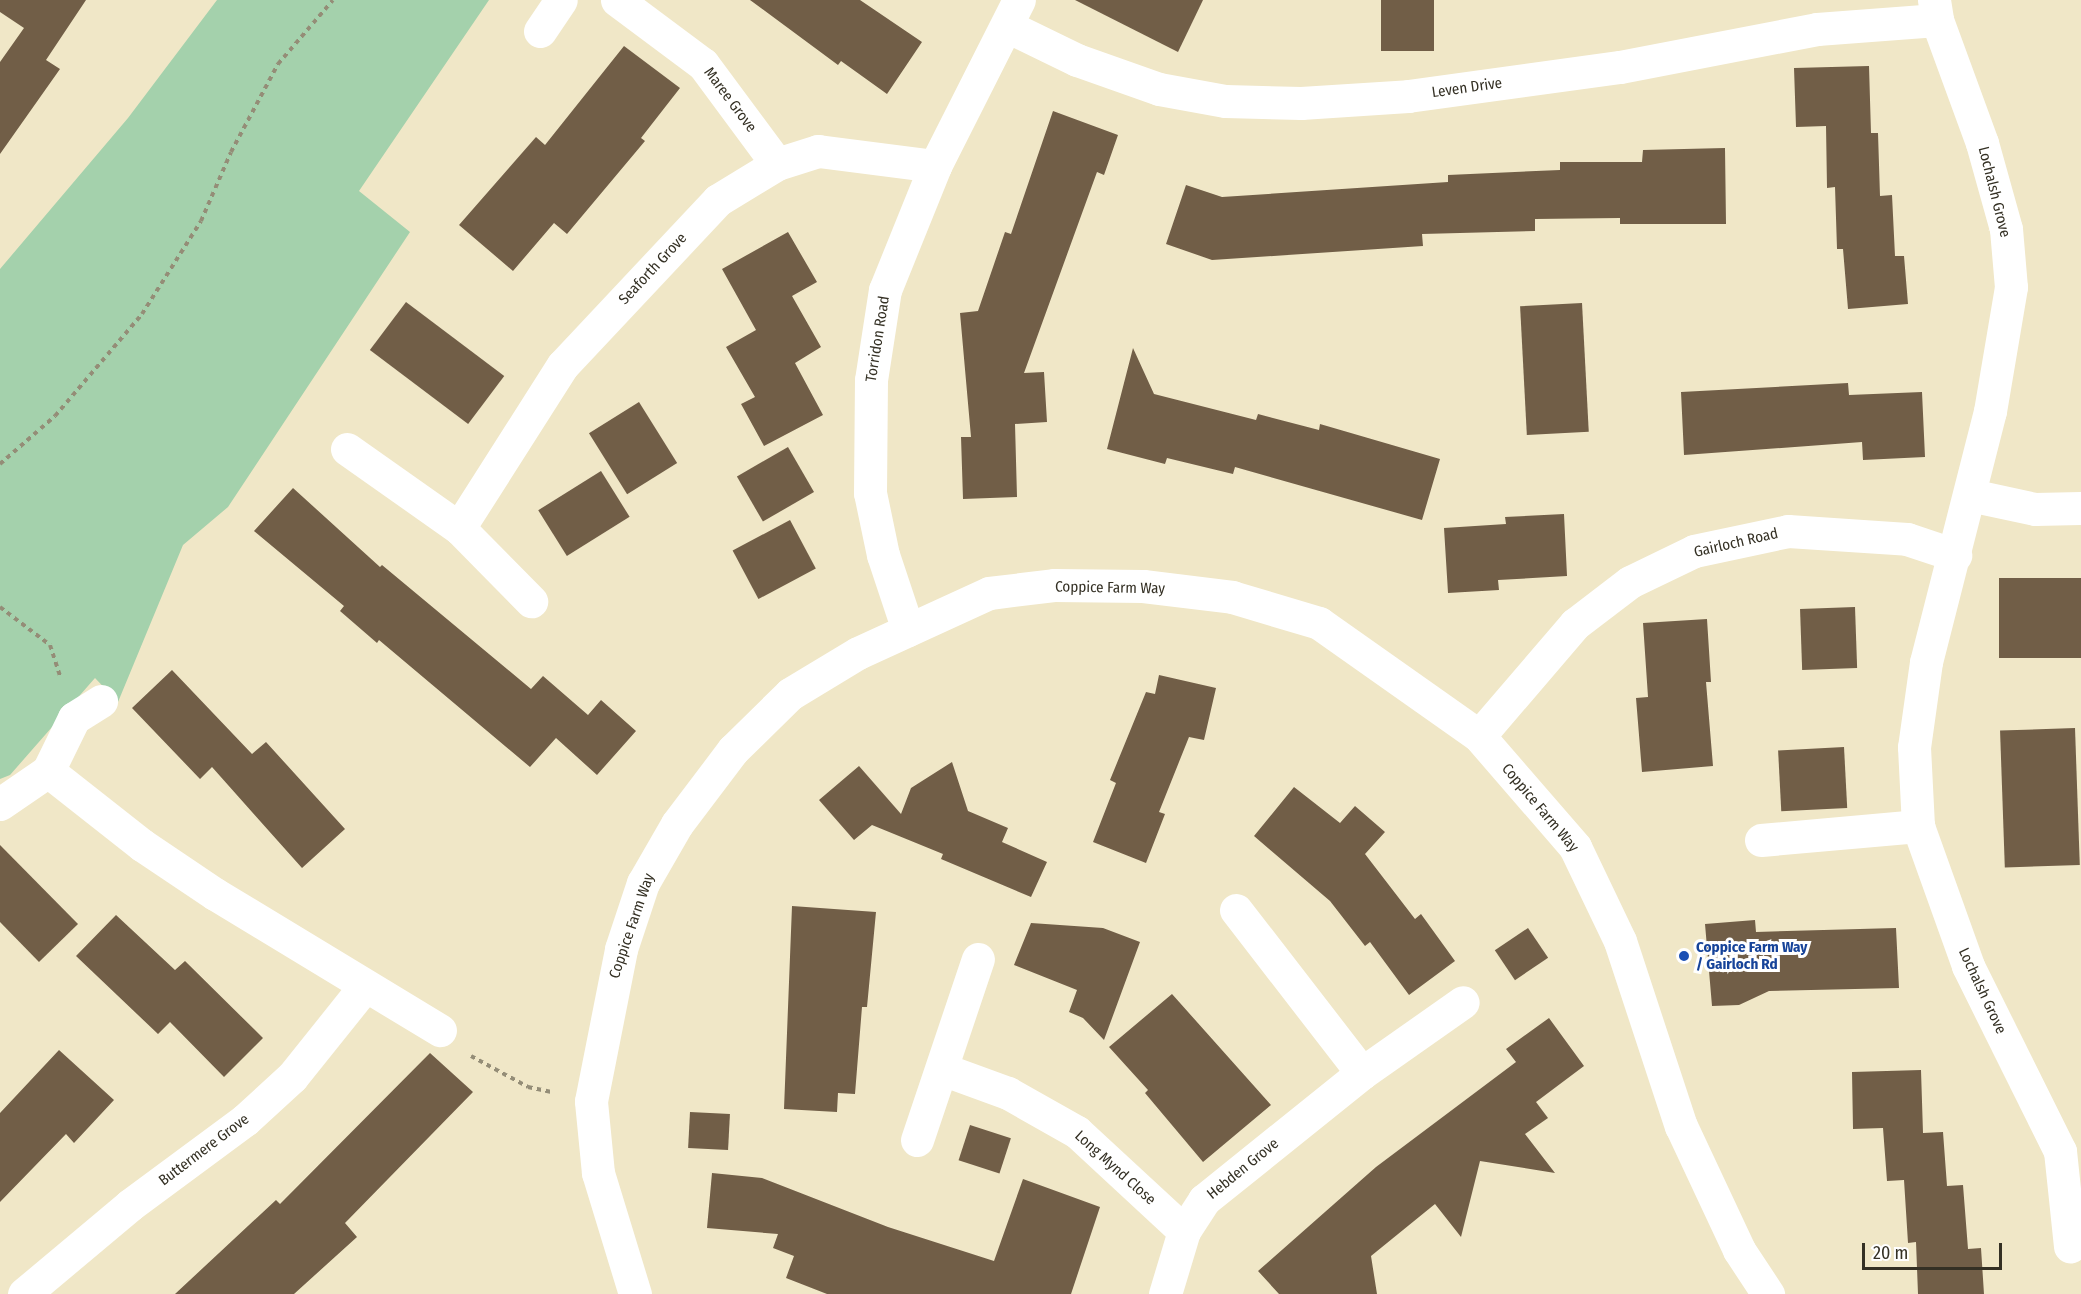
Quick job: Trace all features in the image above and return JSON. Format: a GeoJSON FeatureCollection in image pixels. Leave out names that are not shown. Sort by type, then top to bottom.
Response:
{"type":"FeatureCollection","features":[{"type":"Feature","properties":{"kind":"street"},"geometry":{"type":"LineString","coordinates":[[540,30],[561,0]]}},
{"type":"Feature","properties":{"kind":"street","name":"Maree Grove"},"geometry":{"type":"LineString","coordinates":[[617,0],[703,64],[777,164]]}},
{"type":"Feature","properties":{"kind":"street","name":"Leven Drive"},"geometry":{"type":"LineString","coordinates":[[1013,13],[1077,60],[1159,89],[1225,101],[1301,103],[1408,96],[1620,67],[1817,29],[1936,10]]}},
{"type":"Feature","properties":{"kind":"street","name":"Lochalsh Grove"},"geometry":{"type":"LineString","coordinates":[[1936,10],[1982,143],[2006,229],[2011,287],[1970,495],[1926,662],[1914,747],[1918,826],[1968,966],[2070,1148],[2070,1246]]}},
{"type":"Feature","properties":{"kind":"street","name":"Torridon Road"},"geometry":{"type":"LineString","coordinates":[[908,630],[883,555],[870,493],[871,380],[885,290],[934,166],[1013,13]]}},
{"type":"Feature","properties":{"kind":"street","name":"Seaforth Grove"},"geometry":{"type":"LineString","coordinates":[[459,528],[563,365],[718,200],[777,164],[818,151],[934,166]]}},
{"type":"Feature","properties":{"kind":"street"},"geometry":{"type":"LineString","coordinates":[[347,449],[459,528],[531,601]]}},
{"type":"Feature","properties":{"kind":"street"},"geometry":{"type":"LineString","coordinates":[[1970,495],[2035,508],[2081,508]]}},
{"type":"Feature","properties":{"kind":"street","name":"Gairloch Road"},"geometry":{"type":"LineString","coordinates":[[1479,736],[1575,624],[1630,582],[1694,550],[1788,531],[1907,539],[1955,555]]}},
{"type":"Feature","properties":{"kind":"street","name":"Coppice Farm Way"},"geometry":{"type":"LineString","coordinates":[[635,1294],[598,1173],[591,1101],[621,949],[644,883],[677,824],[733,750],[790,694],[858,653],[989,593],[1054,585],[1143,586],[1232,597],[1319,623],[1479,736],[1575,847],[1620,941],[1681,1126],[1739,1250],[1768,1294]]}},
{"type":"Feature","properties":{"kind":"street"},"geometry":{"type":"LineString","coordinates":[[0,804],[48,771],[87,710]]}},
{"type":"Feature","properties":{"kind":"street"},"geometry":{"type":"LineString","coordinates":[[48,771],[142,845],[364,987],[440,1030]]}},
{"type":"Feature","properties":{"kind":"street"},"geometry":{"type":"LineString","coordinates":[[1761,840],[1918,826]]}},
{"type":"Feature","properties":{"kind":"street"},"geometry":{"type":"LineString","coordinates":[[1236,910],[1362,1073]]}},
{"type":"Feature","properties":{"kind":"street"},"geometry":{"type":"LineString","coordinates":[[917,1140],[978,959]]}},
{"type":"Feature","properties":{"kind":"street","name":"Buttermere Grove"},"geometry":{"type":"LineString","coordinates":[[24,1294],[130,1205],[245,1120],[292,1077],[364,987]]}},
{"type":"Feature","properties":{"kind":"street","name":"Hebden Grove"},"geometry":{"type":"LineString","coordinates":[[1165,1294],[1184,1231],[1204,1200],[1362,1073],[1463,1002]]}},
{"type":"Feature","properties":{"kind":"street","name":"Long Mynd Close"},"geometry":{"type":"LineString","coordinates":[[942,1069],[1008,1093],[1077,1132],[1184,1231]]}},
{"type":"Feature","properties":{"kind":"path"},"geometry":{"type":"LineString","coordinates":[[0,464],[55,416],[142,314],[201,220],[231,152],[278,64],[333,0]]}},
{"type":"Feature","properties":{"kind":"path"},"geometry":{"type":"LineString","coordinates":[[0,607],[50,645],[87,710]]}},
{"type":"Feature","properties":{"kind":"path"},"geometry":{"type":"LineString","coordinates":[[440,1030],[452,1036],[447,1044],[528,1087],[591,1101]]}},
{"type":"Feature","properties":{"kind":"green space"},"geometry":{"type":"Polygon","coordinates":[[[217,0],[489,0],[359,191],[410,232],[228,507],[183,545],[118,702],[95,678],[10,775],[0,779],[0,269],[128,118],[217,0]]]}},
{"type":"Feature","properties":{"kind":"building"},"geometry":{"type":"Polygon","coordinates":[[[0,0],[86,0],[46,60],[60,69],[0,154],[0,62],[24,28],[0,12],[0,0]]]}},
{"type":"Feature","properties":{"kind":"building"},"geometry":{"type":"Polygon","coordinates":[[[750,0],[860,0],[922,42],[887,94],[841,61],[838,65],[750,0]]]}},
{"type":"Feature","properties":{"kind":"building"},"geometry":{"type":"Polygon","coordinates":[[[1075,0],[1203,0],[1178,52],[1075,0]]]}},
{"type":"Feature","properties":{"kind":"building"},"geometry":{"type":"Polygon","coordinates":[[[1381,0],[1434,0],[1434,51],[1381,51],[1381,0]]]}},
{"type":"Feature","properties":{"kind":"building"},"geometry":{"type":"Polygon","coordinates":[[[624,46],[680,88],[641,138],[645,141],[567,234],[554,223],[513,271],[459,225],[536,137],[545,145],[624,46]]]}},
{"type":"Feature","properties":{"kind":"building"},"geometry":{"type":"Polygon","coordinates":[[[1869,66],[1871,133],[1878,133],[1880,196],[1892,195],[1895,256],[1904,256],[1908,304],[1848,309],[1843,249],[1837,249],[1835,187],[1827,188],[1826,126],[1796,127],[1794,68],[1869,66]]]}},
{"type":"Feature","properties":{"kind":"building"},"geometry":{"type":"Polygon","coordinates":[[[1053,111],[1118,135],[1104,175],[1097,172],[1024,373],[1044,372],[1047,422],[1015,424],[1017,497],[963,499],[961,437],[971,437],[960,313],[978,311],[1005,232],[1011,234],[1053,111]]]}},
{"type":"Feature","properties":{"kind":"building"},"geometry":{"type":"Polygon","coordinates":[[[1725,148],[1726,224],[1620,224],[1620,218],[1535,219],[1535,231],[1422,234],[1423,246],[1212,260],[1166,244],[1186,185],[1222,197],[1448,182],[1448,175],[1560,170],[1560,162],[1642,162],[1643,150],[1725,148]]]}},
{"type":"Feature","properties":{"kind":"building"},"geometry":{"type":"Polygon","coordinates":[[[788,232],[817,282],[792,296],[821,347],[795,363],[823,415],[764,446],[741,404],[755,397],[726,347],[756,330],[722,269],[788,232]]]}},
{"type":"Feature","properties":{"kind":"building"},"geometry":{"type":"Polygon","coordinates":[[[406,302],[504,376],[468,424],[370,350],[406,302]]]}},
{"type":"Feature","properties":{"kind":"building"},"geometry":{"type":"Polygon","coordinates":[[[1582,303],[1589,432],[1527,435],[1520,306],[1582,303]]]}},
{"type":"Feature","properties":{"kind":"building"},"geometry":{"type":"Polygon","coordinates":[[[1133,348],[1154,394],[1256,420],[1258,414],[1319,430],[1320,424],[1440,459],[1422,520],[1235,467],[1233,474],[1167,458],[1165,464],[1107,449],[1133,348]]]}},
{"type":"Feature","properties":{"kind":"building"},"geometry":{"type":"Polygon","coordinates":[[[1848,383],[1849,395],[1922,392],[1925,457],[1863,460],[1862,442],[1684,455],[1681,392],[1848,383]]]}},
{"type":"Feature","properties":{"kind":"building"},"geometry":{"type":"Polygon","coordinates":[[[639,402],[677,463],[627,494],[589,433],[639,402]]]}},
{"type":"Feature","properties":{"kind":"building"},"geometry":{"type":"Polygon","coordinates":[[[788,447],[814,492],[763,522],[737,477],[788,447]]]}},
{"type":"Feature","properties":{"kind":"building"},"geometry":{"type":"Polygon","coordinates":[[[601,471],[630,517],[567,556],[538,510],[601,471]]]}},
{"type":"Feature","properties":{"kind":"building"},"geometry":{"type":"Polygon","coordinates":[[[293,488],[380,567],[382,565],[531,689],[543,676],[588,715],[601,700],[636,731],[597,775],[556,738],[530,767],[379,640],[377,643],[340,611],[344,606],[254,531],[293,488]]]}},
{"type":"Feature","properties":{"kind":"building"},"geometry":{"type":"Polygon","coordinates":[[[1564,514],[1567,576],[1498,580],[1499,590],[1448,593],[1444,528],[1506,524],[1505,517],[1564,514]]]}},
{"type":"Feature","properties":{"kind":"building"},"geometry":{"type":"Polygon","coordinates":[[[790,520],[816,569],[758,599],[733,551],[790,520]]]}},
{"type":"Feature","properties":{"kind":"building"},"geometry":{"type":"Polygon","coordinates":[[[1999,578],[2081,578],[2081,658],[1999,658],[1999,578]]]}},
{"type":"Feature","properties":{"kind":"building"},"geometry":{"type":"Polygon","coordinates":[[[1855,607],[1857,668],[1802,670],[1800,609],[1855,607]]]}},
{"type":"Feature","properties":{"kind":"building"},"geometry":{"type":"Polygon","coordinates":[[[1707,619],[1711,682],[1706,682],[1713,766],[1642,772],[1636,698],[1648,697],[1643,623],[1707,619]]]}},
{"type":"Feature","properties":{"kind":"building"},"geometry":{"type":"Polygon","coordinates":[[[172,670],[252,754],[266,742],[345,829],[302,868],[212,767],[200,779],[132,708],[172,670]]]}},
{"type":"Feature","properties":{"kind":"building"},"geometry":{"type":"Polygon","coordinates":[[[1159,675],[1216,688],[1204,740],[1189,737],[1159,812],[1165,814],[1146,863],[1093,842],[1116,783],[1110,780],[1146,692],[1155,694],[1159,675]]]}},
{"type":"Feature","properties":{"kind":"building"},"geometry":{"type":"Polygon","coordinates":[[[2075,728],[2080,865],[2005,868],[2000,731],[2075,728]]]}},
{"type":"Feature","properties":{"kind":"building"},"geometry":{"type":"Polygon","coordinates":[[[1844,747],[1847,808],[1781,811],[1778,750],[1844,747]]]}},
{"type":"Feature","properties":{"kind":"building"},"geometry":{"type":"Polygon","coordinates":[[[952,762],[968,811],[1008,828],[1002,842],[1047,862],[1031,897],[941,859],[943,854],[872,825],[854,840],[819,800],[859,766],[901,814],[911,788],[952,762]]]}},
{"type":"Feature","properties":{"kind":"building"},"geometry":{"type":"Polygon","coordinates":[[[1294,787],[1340,823],[1355,806],[1385,832],[1365,854],[1415,919],[1421,914],[1455,961],[1409,995],[1370,942],[1365,946],[1330,901],[1254,836],[1294,787]]]}},
{"type":"Feature","properties":{"kind":"building"},"geometry":{"type":"Polygon","coordinates":[[[0,845],[78,924],[39,962],[0,922],[0,845]]]}},
{"type":"Feature","properties":{"kind":"building"},"geometry":{"type":"Polygon","coordinates":[[[792,906],[876,912],[867,1007],[862,1007],[855,1094],[838,1093],[837,1112],[784,1109],[792,906]]]}},
{"type":"Feature","properties":{"kind":"building"},"geometry":{"type":"Polygon","coordinates":[[[116,915],[175,970],[185,961],[263,1038],[224,1077],[170,1022],[158,1034],[76,956],[116,915]]]}},
{"type":"Feature","properties":{"kind":"building"},"geometry":{"type":"Polygon","coordinates":[[[1755,920],[1756,932],[1896,928],[1899,988],[1769,991],[1739,1005],[1712,1006],[1705,924],[1755,920]]]}},
{"type":"Feature","properties":{"kind":"building"},"geometry":{"type":"Polygon","coordinates":[[[1031,923],[1103,928],[1140,942],[1104,1040],[1083,1018],[1069,1012],[1077,990],[1014,965],[1031,923]]]}},
{"type":"Feature","properties":{"kind":"building"},"geometry":{"type":"Polygon","coordinates":[[[1528,928],[1548,958],[1515,980],[1495,950],[1528,928]]]}},
{"type":"Feature","properties":{"kind":"building"},"geometry":{"type":"Polygon","coordinates":[[[1172,994],[1271,1105],[1203,1162],[1145,1093],[1148,1090],[1109,1047],[1172,994]]]}},
{"type":"Feature","properties":{"kind":"building"},"geometry":{"type":"Polygon","coordinates":[[[1549,1018],[1584,1066],[1536,1102],[1548,1118],[1525,1134],[1555,1173],[1480,1161],[1461,1237],[1435,1204],[1371,1256],[1377,1294],[1279,1294],[1258,1271],[1376,1167],[1516,1062],[1506,1049],[1549,1018]]]}},
{"type":"Feature","properties":{"kind":"building"},"geometry":{"type":"Polygon","coordinates":[[[59,1050],[114,1100],[74,1143],[66,1134],[0,1202],[0,1113],[59,1050]]]}},
{"type":"Feature","properties":{"kind":"building"},"geometry":{"type":"Polygon","coordinates":[[[430,1053],[473,1092],[345,1223],[357,1237],[294,1294],[175,1294],[276,1200],[280,1204],[430,1053]]]}},
{"type":"Feature","properties":{"kind":"building"},"geometry":{"type":"Polygon","coordinates":[[[1921,1070],[1923,1133],[1943,1132],[1947,1186],[1963,1185],[1968,1249],[1981,1248],[1984,1294],[1918,1294],[1916,1242],[1908,1243],[1904,1180],[1887,1181],[1883,1128],[1853,1129],[1852,1072],[1921,1070]]]}},
{"type":"Feature","properties":{"kind":"building"},"geometry":{"type":"Polygon","coordinates":[[[690,1112],[730,1114],[728,1150],[688,1148],[690,1112]]]}},
{"type":"Feature","properties":{"kind":"building"},"geometry":{"type":"Polygon","coordinates":[[[970,1125],[1011,1138],[999,1173],[959,1160],[970,1125]]]}},
{"type":"Feature","properties":{"kind":"building"},"geometry":{"type":"Polygon","coordinates":[[[712,1173],[762,1178],[888,1227],[994,1261],[1023,1179],[1100,1207],[1071,1294],[827,1294],[786,1278],[794,1256],[773,1248],[778,1234],[707,1228],[712,1173]]]}},
{"type":"Feature","properties":{"kind":"place","name":"Coppice Farm Way / Gairloch Rd"},"geometry":{"type":"Point","coordinates":[1684,956]}}]}
